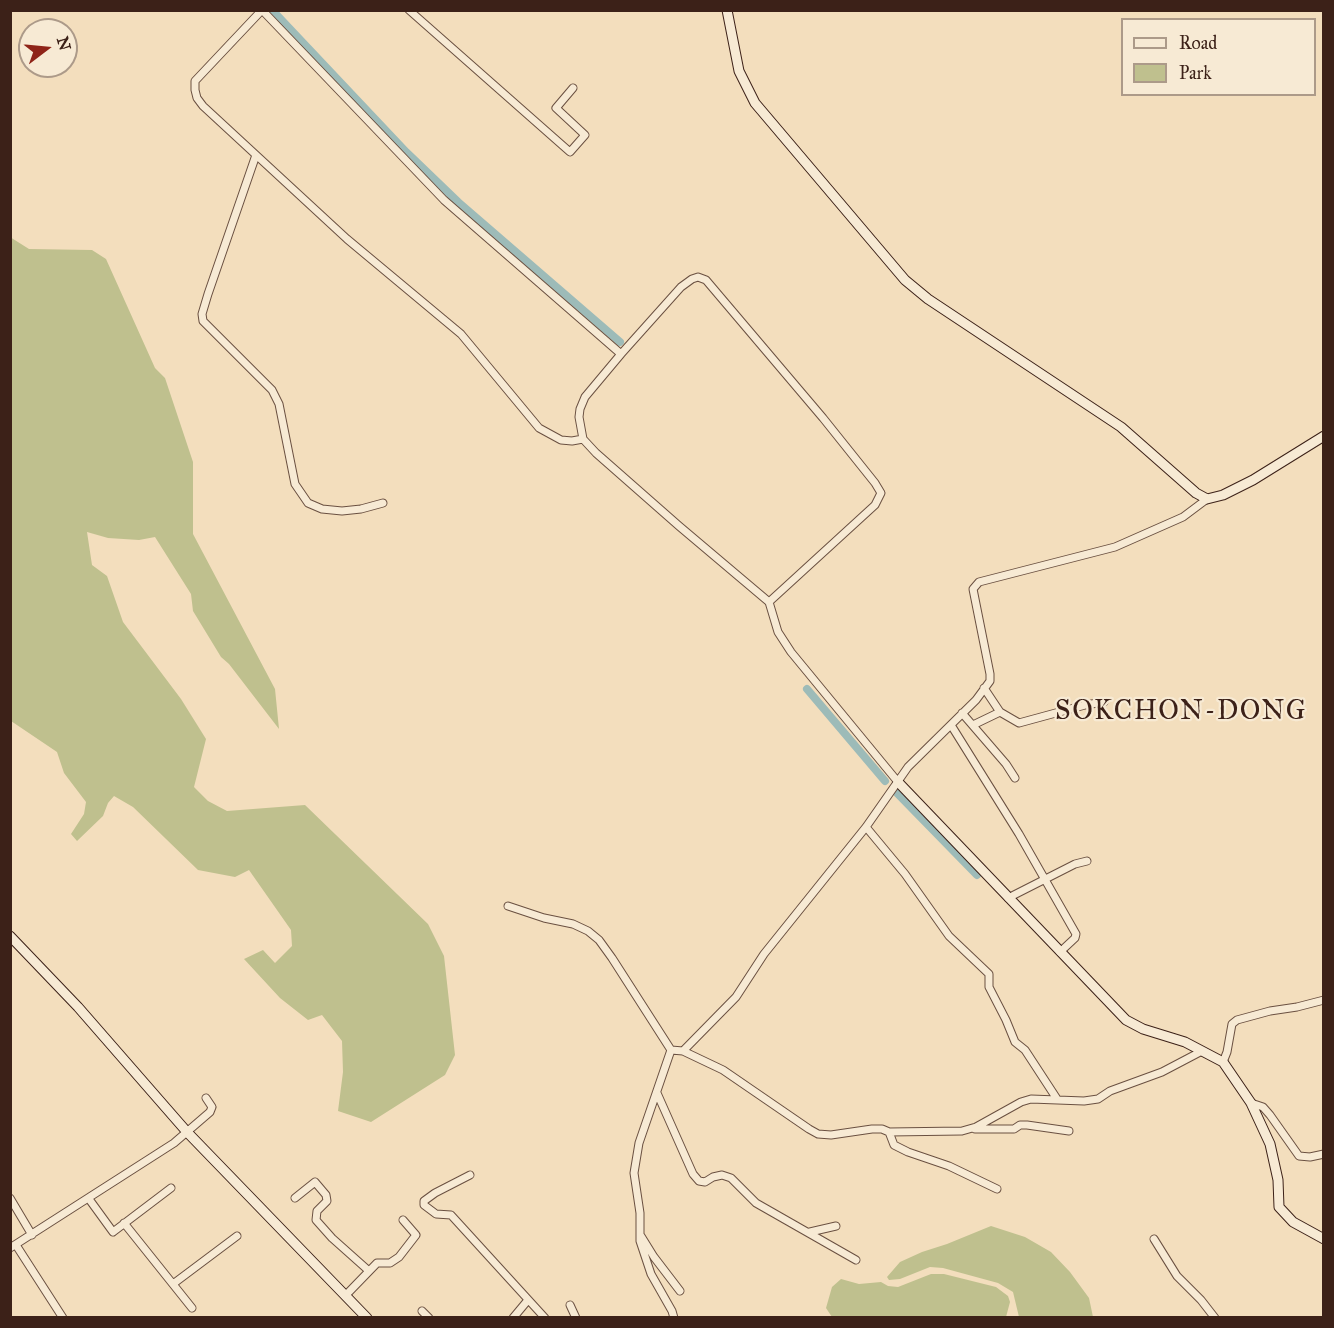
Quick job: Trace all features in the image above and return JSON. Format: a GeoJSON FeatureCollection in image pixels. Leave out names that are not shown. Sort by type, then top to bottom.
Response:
{"type":"FeatureCollection","features":[{"type":"Feature","properties":{"kind":"street"},"geometry":{"type":"LineString","coordinates":[[584,439],[561,440],[539,428],[460,334],[347,239],[203,106],[197,98],[195,81],[262,10],[444,200],[621,354]]}},
{"type":"Feature","properties":{"kind":"street"},"geometry":{"type":"LineString","coordinates":[[409,10],[570,152],[585,135],[556,108],[573,88]]}},
{"type":"Feature","properties":{"kind":"street"},"geometry":{"type":"LineString","coordinates":[[727,10],[739,71],[755,103],[905,280],[928,299],[1121,427],[1196,493],[1207,499]]}},
{"type":"Feature","properties":{"kind":"street"},"geometry":{"type":"LineString","coordinates":[[256,155],[208,294],[202,314],[203,321],[272,390],[279,404],[296,484],[308,502],[322,509],[342,511],[383,503]]}},
{"type":"Feature","properties":{"kind":"street"},"geometry":{"type":"LineString","coordinates":[[769,602],[875,505],[881,493],[823,418],[706,279],[692,279],[681,287],[585,397],[579,417],[584,439],[596,453],[769,602],[778,632],[791,652],[898,782],[1126,1020],[1143,1029],[1185,1042],[1223,1062],[1251,1103],[1270,1144],[1274,1157],[1279,1207],[1293,1222],[1323,1239]]}},
{"type":"Feature","properties":{"kind":"street"},"geometry":{"type":"LineString","coordinates":[[683,1051],[736,997],[764,954],[866,828],[908,767],[951,725],[990,681],[973,589],[979,582],[1115,547],[1183,517],[1207,499],[1223,495],[1253,480],[1323,436]]}},
{"type":"Feature","properties":{"kind":"street"},"geometry":{"type":"LineString","coordinates":[[984,688],[1000,712],[1019,723],[1104,702]]}},
{"type":"Feature","properties":{"kind":"street"},"geometry":{"type":"LineString","coordinates":[[973,725],[1000,712]]}},
{"type":"Feature","properties":{"kind":"street"},"geometry":{"type":"LineString","coordinates":[[962,713],[1006,764],[1015,778]]}},
{"type":"Feature","properties":{"kind":"street"},"geometry":{"type":"LineString","coordinates":[[951,725],[1019,834],[1076,934],[1075,938],[1060,952]]}},
{"type":"Feature","properties":{"kind":"street"},"geometry":{"type":"LineString","coordinates":[[866,828],[905,874],[949,936],[989,974],[989,987],[1015,1042],[1025,1050],[1057,1099]]}},
{"type":"Feature","properties":{"kind":"street"},"geometry":{"type":"LineString","coordinates":[[1008,898],[1075,864],[1087,861]]}},
{"type":"Feature","properties":{"kind":"street"},"geometry":{"type":"LineString","coordinates":[[508,906],[582,927],[599,940],[671,1050],[639,1143],[634,1173],[640,1214],[640,1241],[651,1274],[674,1317]]}},
{"type":"Feature","properties":{"kind":"street"},"geometry":{"type":"LineString","coordinates":[[10,936],[78,1007],[187,1132],[367,1317]]}},
{"type":"Feature","properties":{"kind":"street"},"geometry":{"type":"LineString","coordinates":[[1223,1062],[1232,1024],[1237,1020],[1323,1000]]}},
{"type":"Feature","properties":{"kind":"street"},"geometry":{"type":"LineString","coordinates":[[671,1050],[683,1051],[723,1070],[818,1134],[831,1135],[872,1129],[889,1132],[962,1131],[1021,1102],[1037,1098],[1084,1101],[1098,1098],[1110,1091],[1162,1072],[1202,1051]]}},
{"type":"Feature","properties":{"kind":"street"},"geometry":{"type":"LineString","coordinates":[[657,1093],[693,1174],[699,1181],[705,1182],[722,1175],[731,1178],[756,1203],[856,1260]]}},
{"type":"Feature","properties":{"kind":"street"},"geometry":{"type":"LineString","coordinates":[[63,1317],[13,1247],[89,1199],[187,1132],[210,1112],[212,1107],[206,1098]]}},
{"type":"Feature","properties":{"kind":"street"},"geometry":{"type":"LineString","coordinates":[[1251,1103],[1263,1107],[1299,1156],[1311,1157],[1323,1154]]}},
{"type":"Feature","properties":{"kind":"street"},"geometry":{"type":"LineString","coordinates":[[969,1129],[1014,1129],[1020,1125],[1027,1125],[1069,1131]]}},
{"type":"Feature","properties":{"kind":"street"},"geometry":{"type":"LineString","coordinates":[[889,1132],[894,1145],[950,1166],[998,1189]]}},
{"type":"Feature","properties":{"kind":"street"},"geometry":{"type":"LineString","coordinates":[[470,1175],[435,1193],[423,1201],[424,1205],[436,1214],[451,1215],[545,1317]]}},
{"type":"Feature","properties":{"kind":"street"},"geometry":{"type":"LineString","coordinates":[[295,1198],[315,1182],[326,1195],[327,1201],[317,1212],[316,1220],[332,1238],[369,1271]]}},
{"type":"Feature","properties":{"kind":"street"},"geometry":{"type":"LineString","coordinates":[[89,1199],[113,1232],[171,1188]]}},
{"type":"Feature","properties":{"kind":"street"},"geometry":{"type":"LineString","coordinates":[[10,1198],[32,1235]]}},
{"type":"Feature","properties":{"kind":"street"},"geometry":{"type":"LineString","coordinates":[[345,1296],[377,1263],[390,1263],[399,1257],[417,1235],[403,1220]]}},
{"type":"Feature","properties":{"kind":"street"},"geometry":{"type":"LineString","coordinates":[[124,1223],[192,1308]]}},
{"type":"Feature","properties":{"kind":"street"},"geometry":{"type":"LineString","coordinates":[[810,1232],[836,1226]]}},
{"type":"Feature","properties":{"kind":"street"},"geometry":{"type":"LineString","coordinates":[[640,1234],[680,1291]]}},
{"type":"Feature","properties":{"kind":"street"},"geometry":{"type":"LineString","coordinates":[[173,1284],[237,1236]]}},
{"type":"Feature","properties":{"kind":"street"},"geometry":{"type":"LineString","coordinates":[[1155,1239],[1177,1276],[1215,1317]]}},
{"type":"Feature","properties":{"kind":"street"},"geometry":{"type":"LineString","coordinates":[[513,1317],[528,1300]]}},
{"type":"Feature","properties":{"kind":"street"},"geometry":{"type":"LineString","coordinates":[[570,1305],[576,1317]]}},
{"type":"Feature","properties":{"kind":"street"},"geometry":{"type":"LineString","coordinates":[[422,1311],[429,1317]]}},
{"type":"Feature","properties":{"kind":"green space"},"geometry":{"type":"Polygon","coordinates":[[[10,237],[29,249],[92,250],[106,259],[155,368],[165,378],[193,462],[193,534],[275,689],[279,729],[229,664],[221,657],[193,611],[191,594],[155,537],[139,540],[108,538],[87,532],[92,565],[107,576],[123,622],[181,699],[206,739],[194,787],[208,801],[227,811],[305,805],[428,924],[444,956],[455,1055],[445,1075],[371,1122],[338,1111],[343,1072],[342,1041],[322,1015],[308,1020],[280,998],[244,959],[263,950],[275,963],[292,946],[291,930],[249,870],[235,877],[198,870],[133,807],[114,796],[108,803],[103,816],[77,841],[71,834],[84,814],[86,802],[64,773],[57,752],[11,721],[10,237]]]}},
{"type":"Feature","properties":{"kind":"green space"},"geometry":{"type":"Polygon","coordinates":[[[991,1226],[1025,1237],[1051,1252],[1070,1272],[1089,1298],[1093,1317],[1019,1317],[1013,1292],[998,1283],[943,1268],[930,1267],[900,1279],[889,1280],[887,1277],[900,1262],[991,1226]]]}},
{"type":"Feature","properties":{"kind":"green space"},"geometry":{"type":"Polygon","coordinates":[[[931,1274],[944,1274],[996,1287],[1008,1296],[1010,1302],[1006,1317],[832,1317],[826,1308],[832,1287],[841,1279],[859,1284],[881,1282],[888,1286],[898,1287],[931,1274]]]}},
{"type":"Feature","properties":{"kind":"waterway"},"geometry":{"type":"LineString","coordinates":[[272,10],[406,152],[458,202],[620,342]]}},
{"type":"Feature","properties":{"kind":"waterway"},"geometry":{"type":"LineString","coordinates":[[807,689],[885,781]]}},
{"type":"Feature","properties":{"kind":"waterway"},"geometry":{"type":"LineString","coordinates":[[896,792],[977,875]]}},
{"type":"Feature","properties":{"kind":"district","name":"SOKCHON-DONG"},"geometry":{"type":"Point","coordinates":[1181,712]}}]}
